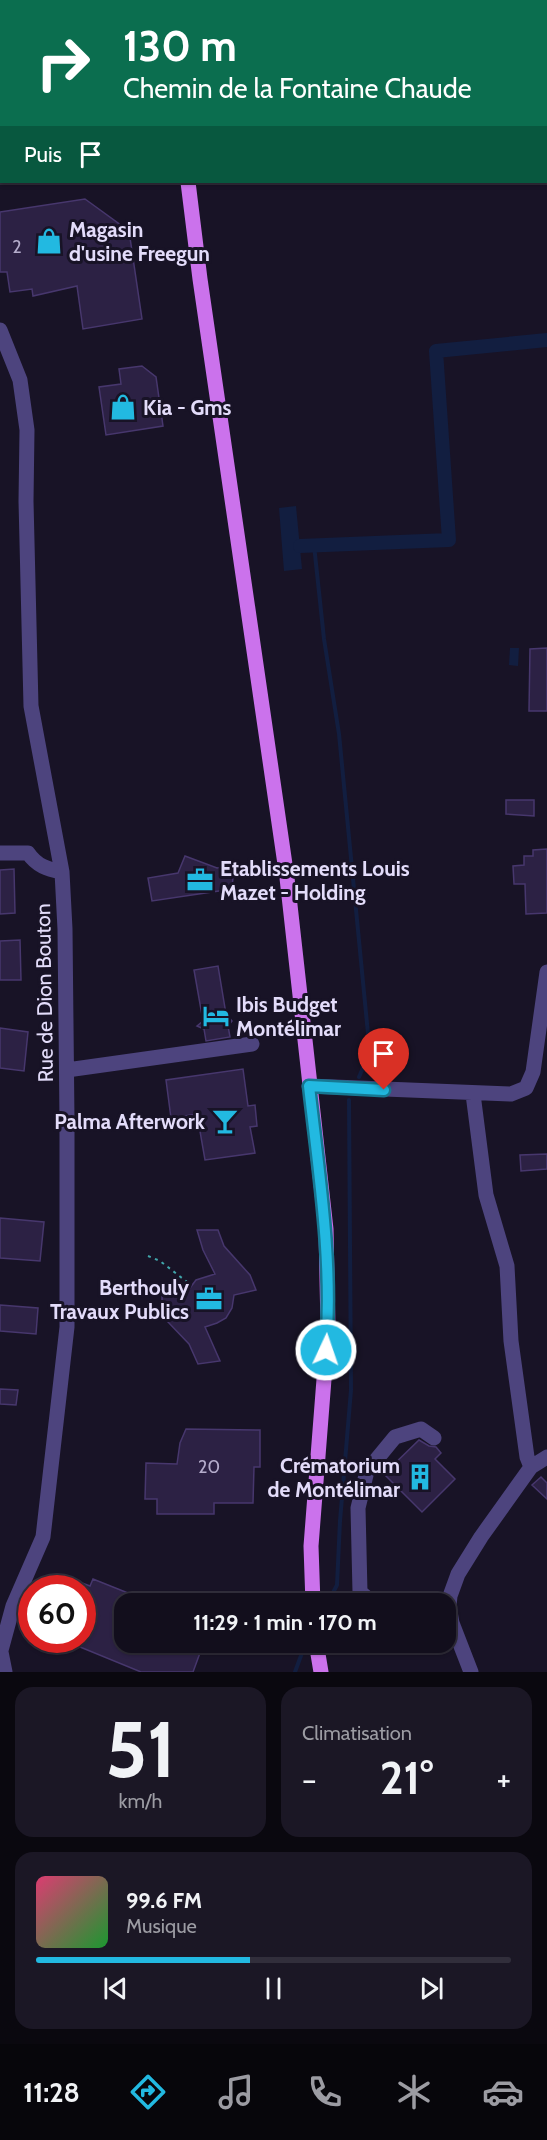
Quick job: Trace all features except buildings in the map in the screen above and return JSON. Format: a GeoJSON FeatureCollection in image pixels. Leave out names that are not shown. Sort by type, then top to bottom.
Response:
{"type":"FeatureCollection","features":[{"type":"Feature","properties":{"kind":"main road"},"geometry":{"type":"LineString","coordinates":[[188,183],[287,878],[326,1229],[328,1328],[311,1546],[313,1593]]}},
{"type":"Feature","properties":{"kind":"main road"},"geometry":{"type":"LineString","coordinates":[[318,1653],[321,1672]]}},
{"type":"Feature","properties":{"kind":"street"},"geometry":{"type":"LineString","coordinates":[[181,183],[190,203]]}},
{"type":"Feature","properties":{"kind":"street","name":"Rue de Dion Bouton"},"geometry":{"type":"LineString","coordinates":[[0,330],[20,380],[27,430],[26,501],[31,706],[62,872],[67,1070],[67,1327],[43,1537],[13,1606],[1,1653],[5,1672]]}},
{"type":"Feature","properties":{"kind":"street"},"geometry":{"type":"LineString","coordinates":[[0,853],[28,853],[35,862],[46,869],[62,872]]}},
{"type":"Feature","properties":{"kind":"street"},"geometry":{"type":"LineString","coordinates":[[309,1086],[473,1094],[511,1094],[526,1088],[533,1072],[547,972]]}},
{"type":"Feature","properties":{"kind":"street"},"geometry":{"type":"LineString","coordinates":[[67,1070],[252,1044]]}},
{"type":"Feature","properties":{"kind":"street"},"geometry":{"type":"LineString","coordinates":[[473,1094],[486,1195],[507,1266],[511,1341],[527,1457],[531,1467]]}},
{"type":"Feature","properties":{"kind":"street"},"geometry":{"type":"LineString","coordinates":[[361,1593],[358,1508],[367,1471],[395,1437],[421,1429],[434,1438]]}},
{"type":"Feature","properties":{"kind":"street"},"geometry":{"type":"LineString","coordinates":[[451,1593],[458,1574],[481,1537],[531,1467],[547,1457]]}},
{"type":"Feature","properties":{"kind":"street"},"geometry":{"type":"LineString","coordinates":[[456,1633],[471,1672]]}},
{"type":"Feature","properties":{"kind":"path"},"geometry":{"type":"LineString","coordinates":[[148,1256],[160,1261],[191,1285]]}},
{"type":"Feature","properties":{"kind":"water"},"geometry":{"type":"Polygon","coordinates":[[[296,506],[302,569],[284,571],[279,508],[296,506]]]}},
{"type":"Feature","properties":{"kind":"water"},"geometry":{"type":"Polygon","coordinates":[[[510,648],[519,648],[518,666],[509,665],[510,648]]]}},
{"type":"Feature","properties":{"kind":"waterway"},"geometry":{"type":"LineString","coordinates":[[300,546],[449,540],[436,351],[547,340]]}},
{"type":"Feature","properties":{"kind":"waterway"},"geometry":{"type":"LineString","coordinates":[[314,545],[324,639],[339,734],[369,1044],[359,1077]]}},
{"type":"Feature","properties":{"kind":"waterway"},"geometry":{"type":"LineString","coordinates":[[333,1593],[337,1585],[351,1390],[349,1100]]}},
{"type":"Feature","properties":{"kind":"waterway"},"geometry":{"type":"LineString","coordinates":[[295,1672],[302,1653]]}},
{"type":"Feature","properties":{"kind":"place","name":"Magasin d'usine Freegun"},"geometry":{"type":"Point","coordinates":[49,241]}},
{"type":"Feature","properties":{"kind":"place","name":"Kia - Gms"},"geometry":{"type":"Point","coordinates":[123,407]}},
{"type":"Feature","properties":{"kind":"place","name":"Etablissements Louis Mazet - Holding"},"geometry":{"type":"Point","coordinates":[200,880]}},
{"type":"Feature","properties":{"kind":"place","name":"Ibis Budget Montélimar"},"geometry":{"type":"Point","coordinates":[216,1016]}},
{"type":"Feature","properties":{"kind":"place","name":"Palma Afterwork"},"geometry":{"type":"Point","coordinates":[225,1121]}},
{"type":"Feature","properties":{"kind":"place","name":"Berthouly Travaux Publics"},"geometry":{"type":"Point","coordinates":[209,1299]}},
{"type":"Feature","properties":{"kind":"place","name":"Crématorium de Montélimar"},"geometry":{"type":"Point","coordinates":[420,1477]}},
{"type":"Feature","properties":{"kind":"route"},"geometry":{"type":"LineString","coordinates":[[326,1350],[328,1328],[326,1229],[309,1086],[384,1090]]}}]}
